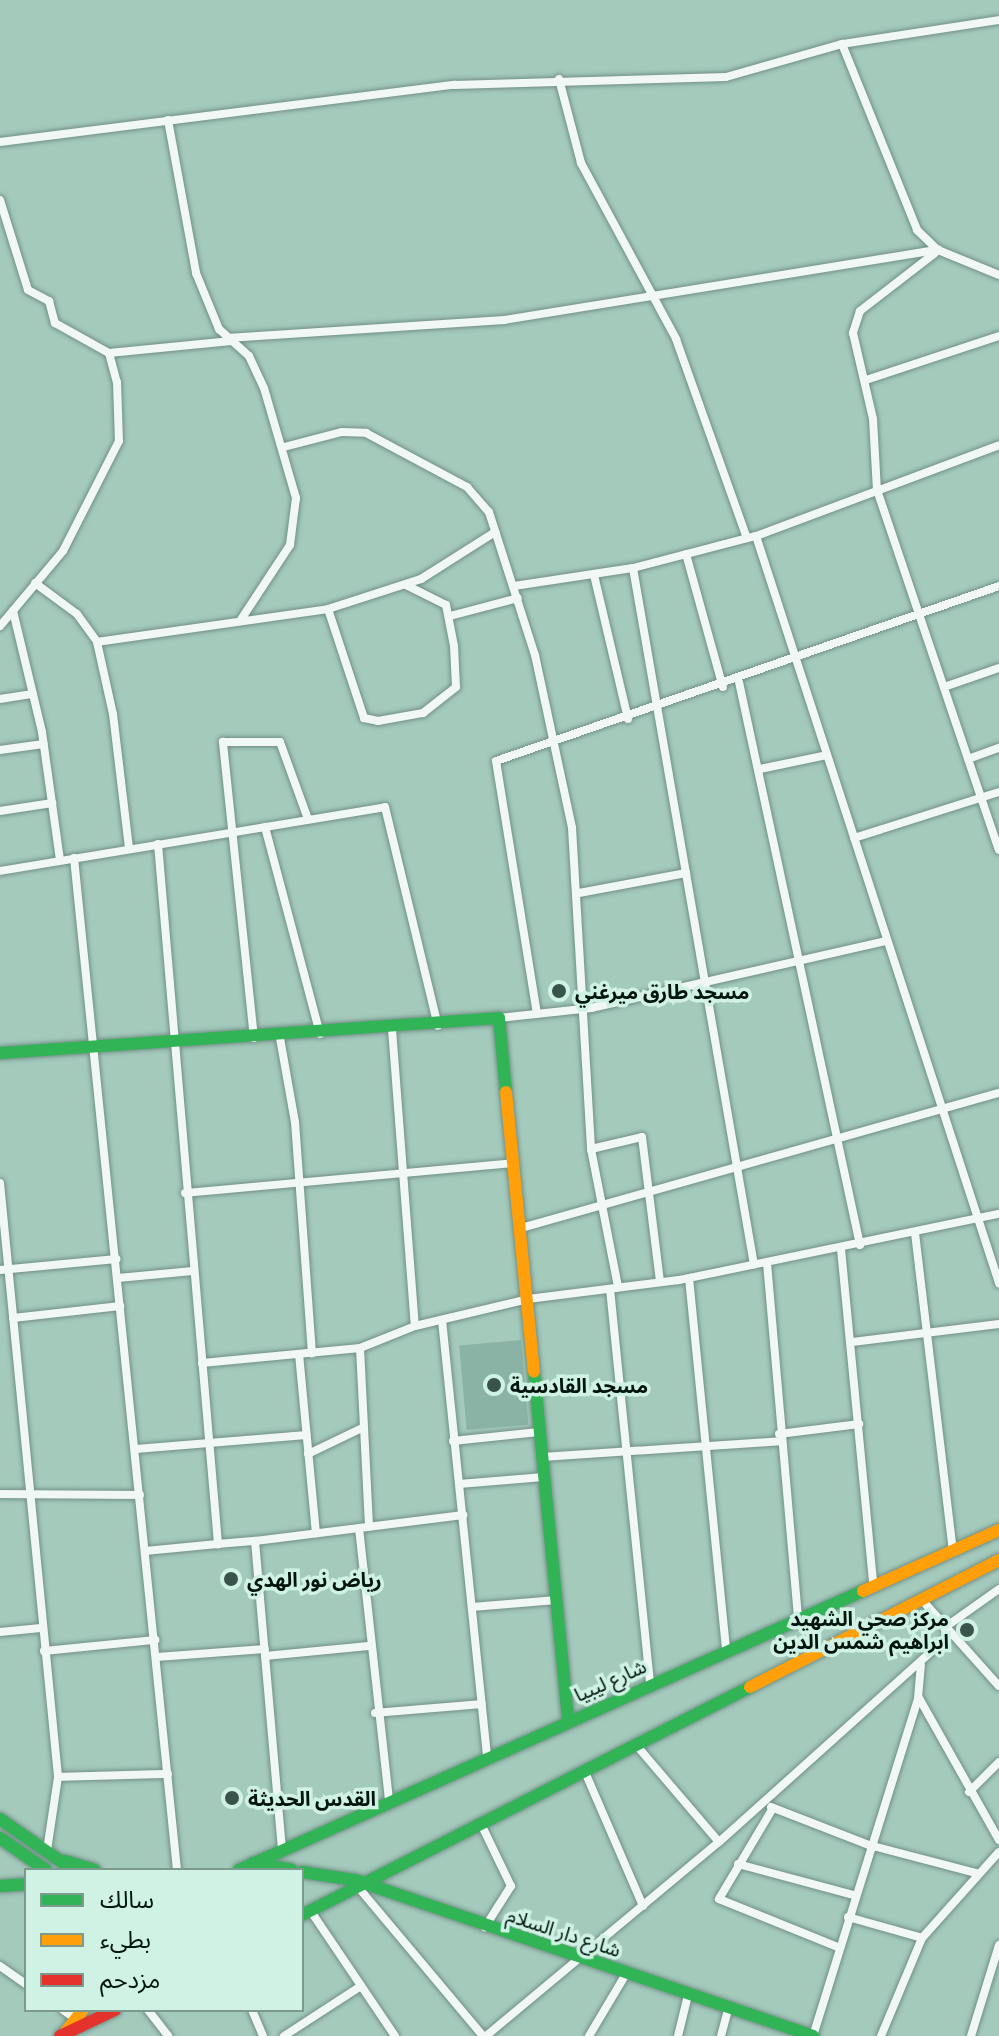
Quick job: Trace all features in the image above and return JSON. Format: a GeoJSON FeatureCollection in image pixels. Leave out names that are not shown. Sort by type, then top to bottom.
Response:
{"type":"FeatureCollection","features":[{"type":"Feature","properties":{"kind":"main road"},"geometry":{"type":"LineString","coordinates":[[0,1053],[280,1038],[438,1026],[499,1018],[568,1721]]}},
{"type":"Feature","properties":{"kind":"main road","name":"شارع ليبيا"},"geometry":{"type":"LineString","coordinates":[[246,1866],[999,1530]]}},
{"type":"Feature","properties":{"kind":"main road"},"geometry":{"type":"LineString","coordinates":[[306,1912],[997,1565]]}},
{"type":"Feature","properties":{"kind":"main road"},"geometry":{"type":"LineString","coordinates":[[0,1819],[71,1868]]}},
{"type":"Feature","properties":{"kind":"main road"},"geometry":{"type":"LineString","coordinates":[[0,1838],[43,1868]]}},
{"type":"Feature","properties":{"kind":"main road"},"geometry":{"type":"LineString","coordinates":[[60,1859],[89,1868]]}},
{"type":"Feature","properties":{"kind":"main road"},"geometry":{"type":"LineString","coordinates":[[246,1866],[268,1868]]}},
{"type":"Feature","properties":{"kind":"main road","name":"شارع دار السلام"},"geometry":{"type":"LineString","coordinates":[[304,1872],[361,1885],[813,2036]]}},
{"type":"Feature","properties":{"kind":"main road"},"geometry":{"type":"LineString","coordinates":[[0,1886],[24,1884]]}},
{"type":"Feature","properties":{"kind":"main road"},"geometry":{"type":"LineString","coordinates":[[73,2027],[110,2012]]}},
{"type":"Feature","properties":{"kind":"street"},"geometry":{"type":"LineString","coordinates":[[0,142],[454,85],[559,79],[726,77],[842,44],[999,20]]}},
{"type":"Feature","properties":{"kind":"street"},"geometry":{"type":"LineString","coordinates":[[842,44],[903,204],[924,240],[938,250],[999,275]]}},
{"type":"Feature","properties":{"kind":"street"},"geometry":{"type":"LineString","coordinates":[[559,79],[581,163],[685,359],[796,660],[999,1283]]}},
{"type":"Feature","properties":{"kind":"street"},"geometry":{"type":"LineString","coordinates":[[168,120],[196,273],[229,339],[249,356],[284,447],[296,498],[295,533],[240,621]]}},
{"type":"Feature","properties":{"kind":"street"},"geometry":{"type":"LineString","coordinates":[[0,200],[28,290],[49,301],[55,323],[109,353],[229,339],[504,320],[938,250]]}},
{"type":"Feature","properties":{"kind":"street"},"geometry":{"type":"LineString","coordinates":[[938,250],[855,316],[855,346],[866,380],[877,490],[999,850]]}},
{"type":"Feature","properties":{"kind":"street"},"geometry":{"type":"LineString","coordinates":[[866,380],[999,336]]}},
{"type":"Feature","properties":{"kind":"street"},"geometry":{"type":"LineString","coordinates":[[0,626],[69,541],[98,474],[117,450],[117,382],[109,353]]}},
{"type":"Feature","properties":{"kind":"street"},"geometry":{"type":"LineString","coordinates":[[284,447],[355,431],[387,440],[477,494],[495,532],[518,598],[555,741],[579,893],[591,1149],[614,1288],[650,1684]]}},
{"type":"Feature","properties":{"kind":"street"},"geometry":{"type":"LineString","coordinates":[[514,586],[633,568],[751,537],[999,445]]}},
{"type":"Feature","properties":{"kind":"street"},"geometry":{"type":"LineString","coordinates":[[97,642],[328,609],[406,585],[495,532]]}},
{"type":"Feature","properties":{"kind":"street"},"geometry":{"type":"LineString","coordinates":[[686,554],[723,687]]}},
{"type":"Feature","properties":{"kind":"street"},"geometry":{"type":"LineString","coordinates":[[633,568],[661,706],[704,984],[754,1265]]}},
{"type":"Feature","properties":{"kind":"street"},"geometry":{"type":"LineString","coordinates":[[594,575],[628,719]]}},
{"type":"Feature","properties":{"kind":"street"},"geometry":{"type":"LineString","coordinates":[[35,583],[77,614],[97,642],[113,714],[129,849]]}},
{"type":"Feature","properties":{"kind":"street"},"geometry":{"type":"LineString","coordinates":[[328,609],[361,713],[373,721],[423,713],[451,695],[458,681],[450,616],[441,601],[406,585]]}},
{"type":"Feature","properties":{"kind":"street"},"geometry":{"type":"LineString","coordinates":[[537,1014],[495,765],[504,756],[739,682],[999,586]]}},
{"type":"Feature","properties":{"kind":"street"},"geometry":{"type":"LineString","coordinates":[[450,616],[518,598]]}},
{"type":"Feature","properties":{"kind":"street"},"geometry":{"type":"LineString","coordinates":[[13,611],[44,744],[60,860]]}},
{"type":"Feature","properties":{"kind":"street"},"geometry":{"type":"LineString","coordinates":[[944,687],[999,668]]}},
{"type":"Feature","properties":{"kind":"street"},"geometry":{"type":"LineString","coordinates":[[739,682],[802,960],[860,1245]]}},
{"type":"Feature","properties":{"kind":"street"},"geometry":{"type":"LineString","coordinates":[[0,699],[33,694]]}},
{"type":"Feature","properties":{"kind":"street"},"geometry":{"type":"LineString","coordinates":[[254,1039],[228,833],[225,741],[280,742],[308,819]]}},
{"type":"Feature","properties":{"kind":"street"},"geometry":{"type":"LineString","coordinates":[[0,750],[44,744]]}},
{"type":"Feature","properties":{"kind":"street"},"geometry":{"type":"LineString","coordinates":[[968,759],[999,748]]}},
{"type":"Feature","properties":{"kind":"street"},"geometry":{"type":"LineString","coordinates":[[760,769],[827,755]]}},
{"type":"Feature","properties":{"kind":"street"},"geometry":{"type":"LineString","coordinates":[[854,838],[999,792]]}},
{"type":"Feature","properties":{"kind":"street"},"geometry":{"type":"LineString","coordinates":[[0,811],[52,803]]}},
{"type":"Feature","properties":{"kind":"street"},"geometry":{"type":"LineString","coordinates":[[0,871],[385,807],[438,1026]]}},
{"type":"Feature","properties":{"kind":"street"},"geometry":{"type":"LineString","coordinates":[[265,827],[320,1034]]}},
{"type":"Feature","properties":{"kind":"street"},"geometry":{"type":"LineString","coordinates":[[158,844],[185,1193],[218,1544]]}},
{"type":"Feature","properties":{"kind":"street"},"geometry":{"type":"LineString","coordinates":[[74,858],[177,1868]]}},
{"type":"Feature","properties":{"kind":"street"},"geometry":{"type":"LineString","coordinates":[[579,893],[686,873]]}},
{"type":"Feature","properties":{"kind":"street"},"geometry":{"type":"LineString","coordinates":[[499,1018],[583,1009],[886,941]]}},
{"type":"Feature","properties":{"kind":"street"},"geometry":{"type":"LineString","coordinates":[[392,1029],[415,1326]]}},
{"type":"Feature","properties":{"kind":"street"},"geometry":{"type":"LineString","coordinates":[[280,1038],[302,1184],[312,1353]]}},
{"type":"Feature","properties":{"kind":"street"},"geometry":{"type":"LineString","coordinates":[[521,1228],[999,1093]]}},
{"type":"Feature","properties":{"kind":"street"},"geometry":{"type":"LineString","coordinates":[[591,1149],[642,1137],[660,1282]]}},
{"type":"Feature","properties":{"kind":"street"},"geometry":{"type":"LineString","coordinates":[[185,1193],[515,1163]]}},
{"type":"Feature","properties":{"kind":"street"},"geometry":{"type":"LineString","coordinates":[[0,1183],[4,1270],[13,1318],[58,1777],[47,1851]]}},
{"type":"Feature","properties":{"kind":"street"},"geometry":{"type":"LineString","coordinates":[[202,1363],[360,1348],[415,1326],[528,1299],[689,1278],[999,1214]]}},
{"type":"Feature","properties":{"kind":"street"},"geometry":{"type":"LineString","coordinates":[[915,1233],[953,1551]]}},
{"type":"Feature","properties":{"kind":"street"},"geometry":{"type":"LineString","coordinates":[[841,1249],[873,1584]]}},
{"type":"Feature","properties":{"kind":"street"},"geometry":{"type":"LineString","coordinates":[[4,1270],[116,1259]]}},
{"type":"Feature","properties":{"kind":"street"},"geometry":{"type":"LineString","coordinates":[[767,1263],[798,1618]]}},
{"type":"Feature","properties":{"kind":"street"},"geometry":{"type":"LineString","coordinates":[[118,1278],[193,1271]]}},
{"type":"Feature","properties":{"kind":"street"},"geometry":{"type":"LineString","coordinates":[[689,1278],[726,1650]]}},
{"type":"Feature","properties":{"kind":"street"},"geometry":{"type":"LineString","coordinates":[[13,1318],[120,1306]]}},
{"type":"Feature","properties":{"kind":"street"},"geometry":{"type":"LineString","coordinates":[[442,1320],[487,1757]]}},
{"type":"Feature","properties":{"kind":"street"},"geometry":{"type":"LineString","coordinates":[[852,1342],[999,1324]]}},
{"type":"Feature","properties":{"kind":"street"},"geometry":{"type":"LineString","coordinates":[[360,1348],[369,1646],[375,1713],[389,1801]]}},
{"type":"Feature","properties":{"kind":"street"},"geometry":{"type":"LineString","coordinates":[[299,1354],[316,1533]]}},
{"type":"Feature","properties":{"kind":"street"},"geometry":{"type":"LineString","coordinates":[[542,1457],[627,1449],[706,1447],[859,1424]]}},
{"type":"Feature","properties":{"kind":"street"},"geometry":{"type":"LineString","coordinates":[[308,1454],[362,1428]]}},
{"type":"Feature","properties":{"kind":"street"},"geometry":{"type":"LineString","coordinates":[[453,1441],[539,1432]]}},
{"type":"Feature","properties":{"kind":"street"},"geometry":{"type":"LineString","coordinates":[[136,1449],[306,1435]]}},
{"type":"Feature","properties":{"kind":"street"},"geometry":{"type":"LineString","coordinates":[[460,1484],[543,1477]]}},
{"type":"Feature","properties":{"kind":"street"},"geometry":{"type":"LineString","coordinates":[[0,1494],[140,1495]]}},
{"type":"Feature","properties":{"kind":"street"},"geometry":{"type":"LineString","coordinates":[[145,1551],[255,1541],[463,1515]]}},
{"type":"Feature","properties":{"kind":"street"},"geometry":{"type":"LineString","coordinates":[[255,1541],[282,1848]]}},
{"type":"Feature","properties":{"kind":"street"},"geometry":{"type":"LineString","coordinates":[[361,1885],[484,2036],[719,1842],[921,1665],[947,1632],[999,1589]]}},
{"type":"Feature","properties":{"kind":"street"},"geometry":{"type":"LineString","coordinates":[[473,1607],[556,1600]]}},
{"type":"Feature","properties":{"kind":"street"},"geometry":{"type":"LineString","coordinates":[[922,1600],[947,1632],[999,1686]]}},
{"type":"Feature","properties":{"kind":"street"},"geometry":{"type":"LineString","coordinates":[[0,1632],[41,1628]]}},
{"type":"Feature","properties":{"kind":"street"},"geometry":{"type":"LineString","coordinates":[[44,1651],[155,1640]]}},
{"type":"Feature","properties":{"kind":"street"},"geometry":{"type":"LineString","coordinates":[[157,1657],[369,1646]]}},
{"type":"Feature","properties":{"kind":"street"},"geometry":{"type":"LineString","coordinates":[[813,2036],[869,1845],[918,1698],[921,1665]]}},
{"type":"Feature","properties":{"kind":"street"},"geometry":{"type":"LineString","coordinates":[[918,1698],[999,1840]]}},
{"type":"Feature","properties":{"kind":"street"},"geometry":{"type":"LineString","coordinates":[[375,1713],[482,1704]]}},
{"type":"Feature","properties":{"kind":"street"},"geometry":{"type":"LineString","coordinates":[[637,1746],[719,1842]]}},
{"type":"Feature","properties":{"kind":"street"},"geometry":{"type":"LineString","coordinates":[[969,1792],[999,1762]]}},
{"type":"Feature","properties":{"kind":"street"},"geometry":{"type":"LineString","coordinates":[[585,1772],[643,1906]]}},
{"type":"Feature","properties":{"kind":"street"},"geometry":{"type":"LineString","coordinates":[[58,1777],[168,1774]]}},
{"type":"Feature","properties":{"kind":"street"},"geometry":{"type":"LineString","coordinates":[[763,1803],[869,1845],[976,1873]]}},
{"type":"Feature","properties":{"kind":"street"},"geometry":{"type":"LineString","coordinates":[[773,1808],[720,1900],[838,1947]]}},
{"type":"Feature","properties":{"kind":"street"},"geometry":{"type":"LineString","coordinates":[[481,1824],[511,1886],[485,1927]]}},
{"type":"Feature","properties":{"kind":"street"},"geometry":{"type":"LineString","coordinates":[[881,2036],[922,1938],[976,1873],[999,1852]]}},
{"type":"Feature","properties":{"kind":"street"},"geometry":{"type":"LineString","coordinates":[[738,1864],[854,1895]]}},
{"type":"Feature","properties":{"kind":"street"},"geometry":{"type":"LineString","coordinates":[[306,1912],[395,2036]]}},
{"type":"Feature","properties":{"kind":"street"},"geometry":{"type":"LineString","coordinates":[[848,1917],[922,1938]]}},
{"type":"Feature","properties":{"kind":"street"},"geometry":{"type":"LineString","coordinates":[[971,2036],[999,1945]]}},
{"type":"Feature","properties":{"kind":"street"},"geometry":{"type":"LineString","coordinates":[[0,1966],[24,1983]]}},
{"type":"Feature","properties":{"kind":"street"},"geometry":{"type":"LineString","coordinates":[[589,2036],[626,1974]]}},
{"type":"Feature","properties":{"kind":"street"},"geometry":{"type":"LineString","coordinates":[[290,2035],[361,1986]]}},
{"type":"Feature","properties":{"kind":"street"},"geometry":{"type":"LineString","coordinates":[[678,2036],[688,1995]]}},
{"type":"Feature","properties":{"kind":"street"},"geometry":{"type":"LineString","coordinates":[[721,2036],[729,2007]]}},
{"type":"Feature","properties":{"kind":"street"},"geometry":{"type":"LineString","coordinates":[[150,2012],[168,2036]]}},
{"type":"Feature","properties":{"kind":"street"},"geometry":{"type":"LineString","coordinates":[[253,2012],[263,2036]]}},
{"type":"Feature","properties":{"kind":"building","name":"مسجد القادسية"},"geometry":{"type":"Polygon","coordinates":[[[521,1340],[528,1425],[467,1430],[459,1345],[521,1340]]]}},
{"type":"Feature","properties":{"kind":"traffic: fast"},"geometry":{"type":"LineString","coordinates":[[0,1053],[499,1018],[506,1092]]}},
{"type":"Feature","properties":{"kind":"traffic: fast"},"geometry":{"type":"LineString","coordinates":[[534,1372],[568,1721]]}},
{"type":"Feature","properties":{"kind":"traffic: fast"},"geometry":{"type":"LineString","coordinates":[[243,1868],[863,1591]]}},
{"type":"Feature","properties":{"kind":"traffic: fast"},"geometry":{"type":"LineString","coordinates":[[304,1914],[750,1687]]}},
{"type":"Feature","properties":{"kind":"traffic: fast"},"geometry":{"type":"LineString","coordinates":[[0,1819],[70,1868]]}},
{"type":"Feature","properties":{"kind":"traffic: fast"},"geometry":{"type":"LineString","coordinates":[[0,1838],[43,1868]]}},
{"type":"Feature","properties":{"kind":"traffic: fast"},"geometry":{"type":"LineString","coordinates":[[65,1861],[88,1868]]}},
{"type":"Feature","properties":{"kind":"traffic: fast"},"geometry":{"type":"LineString","coordinates":[[253,1863],[280,1868]]}},
{"type":"Feature","properties":{"kind":"traffic: fast"},"geometry":{"type":"LineString","coordinates":[[304,1872],[355,1880],[813,2036]]}},
{"type":"Feature","properties":{"kind":"traffic: fast"},"geometry":{"type":"LineString","coordinates":[[0,1886],[24,1884]]}},
{"type":"Feature","properties":{"kind":"traffic: slow"},"geometry":{"type":"LineString","coordinates":[[506,1092],[534,1372]]}},
{"type":"Feature","properties":{"kind":"traffic: slow"},"geometry":{"type":"LineString","coordinates":[[863,1591],[999,1530]]}},
{"type":"Feature","properties":{"kind":"traffic: slow"},"geometry":{"type":"LineString","coordinates":[[750,1687],[999,1560]]}},
{"type":"Feature","properties":{"kind":"traffic: slow"},"geometry":{"type":"LineString","coordinates":[[66,2031],[81,2012]]}},
{"type":"Feature","properties":{"kind":"traffic: jam"},"geometry":{"type":"LineString","coordinates":[[60,2036],[111,2012]]}},
{"type":"Feature","properties":{"kind":"place","name":"مسجد طارق ميرغني"},"geometry":{"type":"Point","coordinates":[559,991]}},
{"type":"Feature","properties":{"kind":"place","name":"مسجد القادسية"},"geometry":{"type":"Point","coordinates":[494,1385]}},
{"type":"Feature","properties":{"kind":"place","name":"رياض نور الهدي"},"geometry":{"type":"Point","coordinates":[231,1579]}},
{"type":"Feature","properties":{"kind":"place","name":"مركز صحي الشهيد ابراهيم شمس الدين"},"geometry":{"type":"Point","coordinates":[967,1630]}},
{"type":"Feature","properties":{"kind":"place","name":"القدس الحديثة"},"geometry":{"type":"Point","coordinates":[232,1798]}}]}
